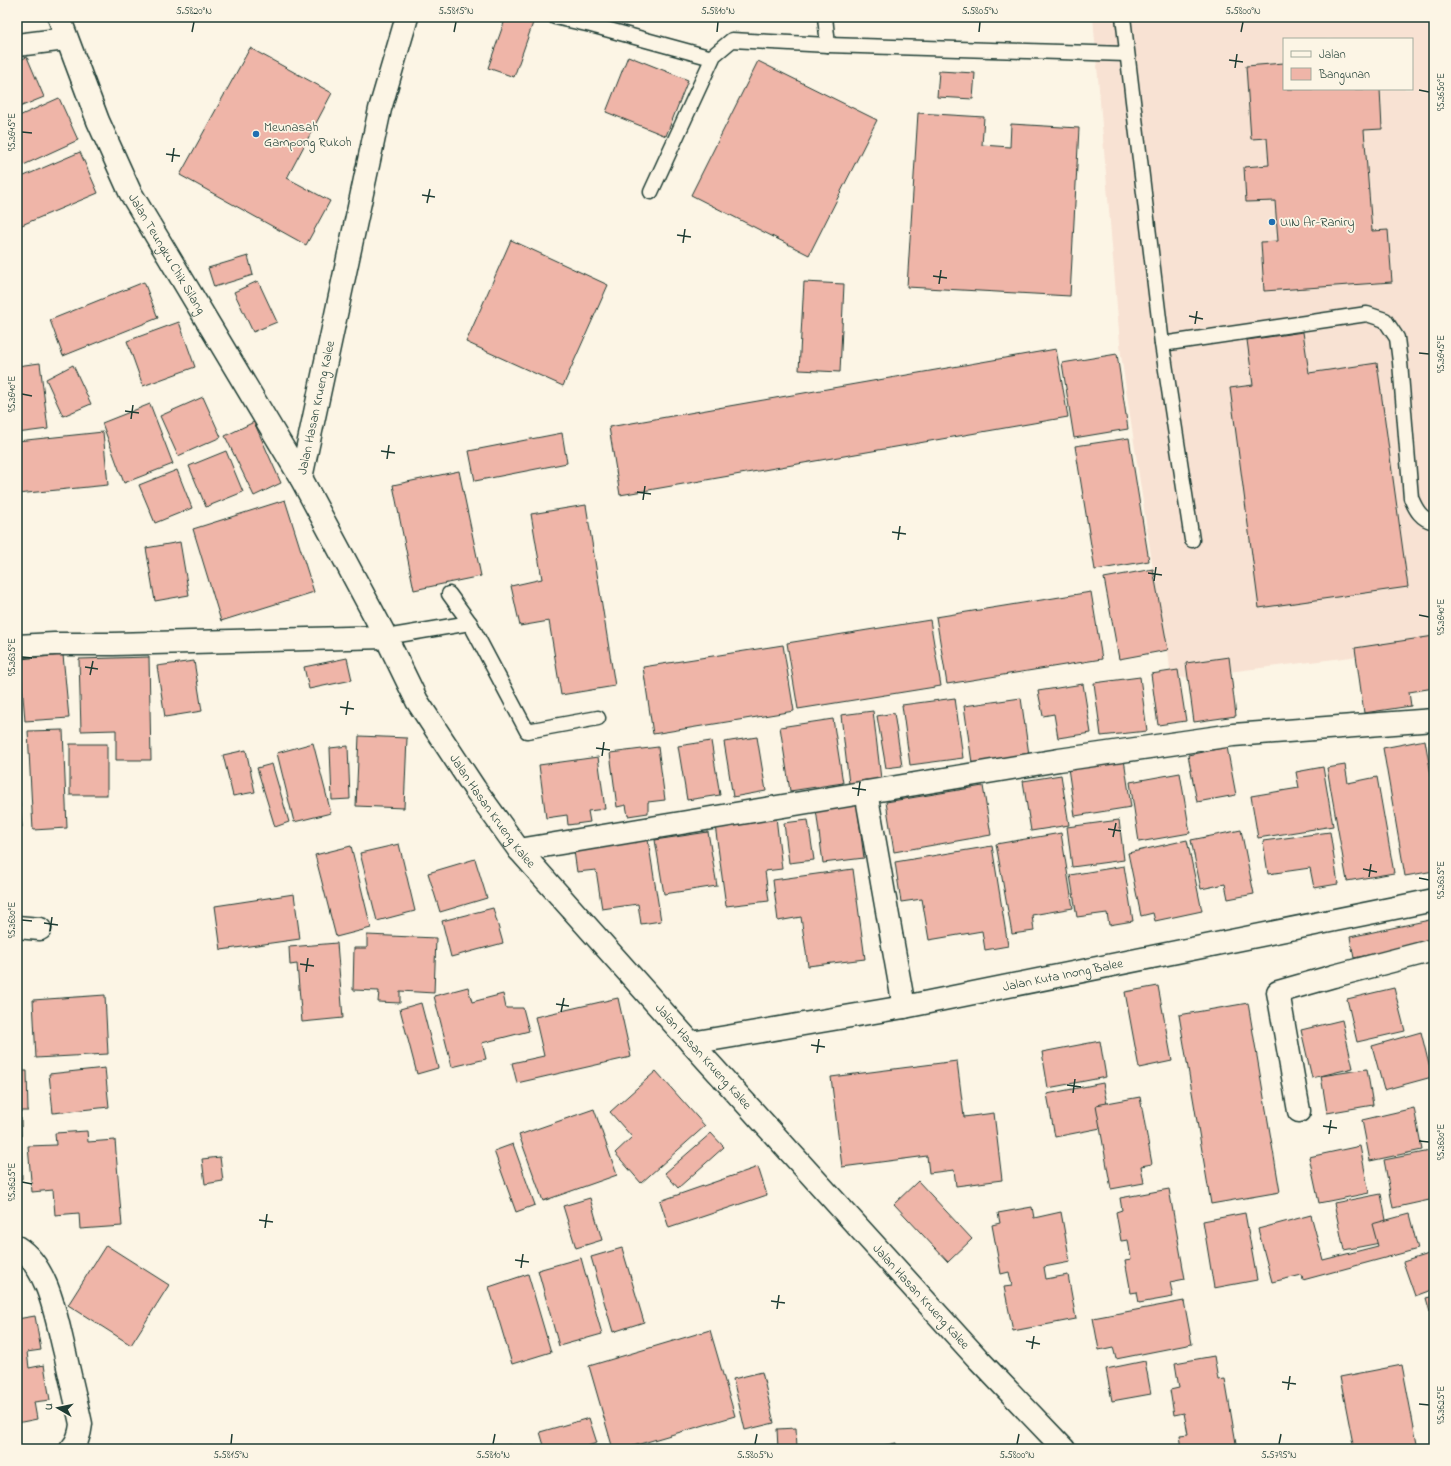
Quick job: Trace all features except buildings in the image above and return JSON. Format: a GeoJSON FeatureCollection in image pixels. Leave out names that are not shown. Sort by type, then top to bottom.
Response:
{"type":"FeatureCollection","features":[{"type":"Feature","properties":{"kind":"street","name":"Jalan Teungku Chik Silang"},"geometry":{"type":"LineString","coordinates":[[59,17],[98,121],[130,192],[301,478]]}},
{"type":"Feature","properties":{"kind":"street","name":"Jalan Hasan Krueng Kalee"},"geometry":{"type":"LineString","coordinates":[[407,17],[380,109],[301,478],[386,637],[417,701],[474,789],[519,850],[691,1043],[979,1360],[1064,1449]]}},
{"type":"Feature","properties":{"kind":"street"},"geometry":{"type":"LineString","coordinates":[[17,45],[66,39]]}},
{"type":"Feature","properties":{"kind":"street"},"geometry":{"type":"LineString","coordinates":[[17,646],[386,637]]}},
{"type":"Feature","properties":{"kind":"street"},"geometry":{"type":"LineString","coordinates":[[519,850],[1059,760],[1234,735],[1434,720]]}},
{"type":"Feature","properties":{"kind":"street"},"geometry":{"type":"LineString","coordinates":[[866,792],[904,1007]]}},
{"type":"Feature","properties":{"kind":"street","name":"Jalan Kuta Inong Balee"},"geometry":{"type":"LineString","coordinates":[[691,1043],[904,1007],[1434,900]]}},
{"type":"Feature","properties":{"kind":"street"},"geometry":{"type":"LineString","coordinates":[[17,927],[40,929]]}},
{"type":"Feature","properties":{"kind":"street"},"geometry":{"type":"LineString","coordinates":[[1299,1111],[1278,992],[1434,950]]}},
{"type":"Feature","properties":{"kind":"street"},"geometry":{"type":"LineString","coordinates":[[17,1247],[23,1251],[36,1265],[52,1297],[81,1424],[80,1433],[76,1443],[71,1449]]}},
{"type":"Feature","properties":{"kind":"lane"},"geometry":{"type":"LineString","coordinates":[[555,17],[590,21],[712,58]]}},
{"type":"Feature","properties":{"kind":"lane"},"geometry":{"type":"LineString","coordinates":[[825,17],[828,45]]}},
{"type":"Feature","properties":{"kind":"lane"},"geometry":{"type":"LineString","coordinates":[[1123,17],[1126,54],[1162,344],[1192,540]]}},
{"type":"Feature","properties":{"kind":"lane"},"geometry":{"type":"LineString","coordinates":[[651,192],[712,58],[732,40],[828,45],[1126,54]]}},
{"type":"Feature","properties":{"kind":"lane"},"geometry":{"type":"LineString","coordinates":[[1162,344],[1367,314],[1385,320],[1397,338],[1412,498],[1417,511],[1434,522]]}},
{"type":"Feature","properties":{"kind":"lane"},"geometry":{"type":"LineString","coordinates":[[449,594],[470,623],[527,731],[598,718]]}},
{"type":"Feature","properties":{"kind":"lane"},"geometry":{"type":"LineString","coordinates":[[386,637],[470,623]]}},
{"type":"Feature","properties":{"kind":"shaded area","name":"UIN Ar-Raniry"},"geometry":{"type":"Polygon","coordinates":[[[1093,17],[1434,17],[1434,647],[1171,679],[1168,650],[1153,569],[1121,355],[1093,17]]]}},
{"type":"Feature","properties":{"kind":"place","name":"Meunasah Gampong Rukoh"},"geometry":{"type":"Point","coordinates":[256,134]}},
{"type":"Feature","properties":{"kind":"place","name":"UIN Ar-Raniry"},"geometry":{"type":"Point","coordinates":[1272,222]}}]}
